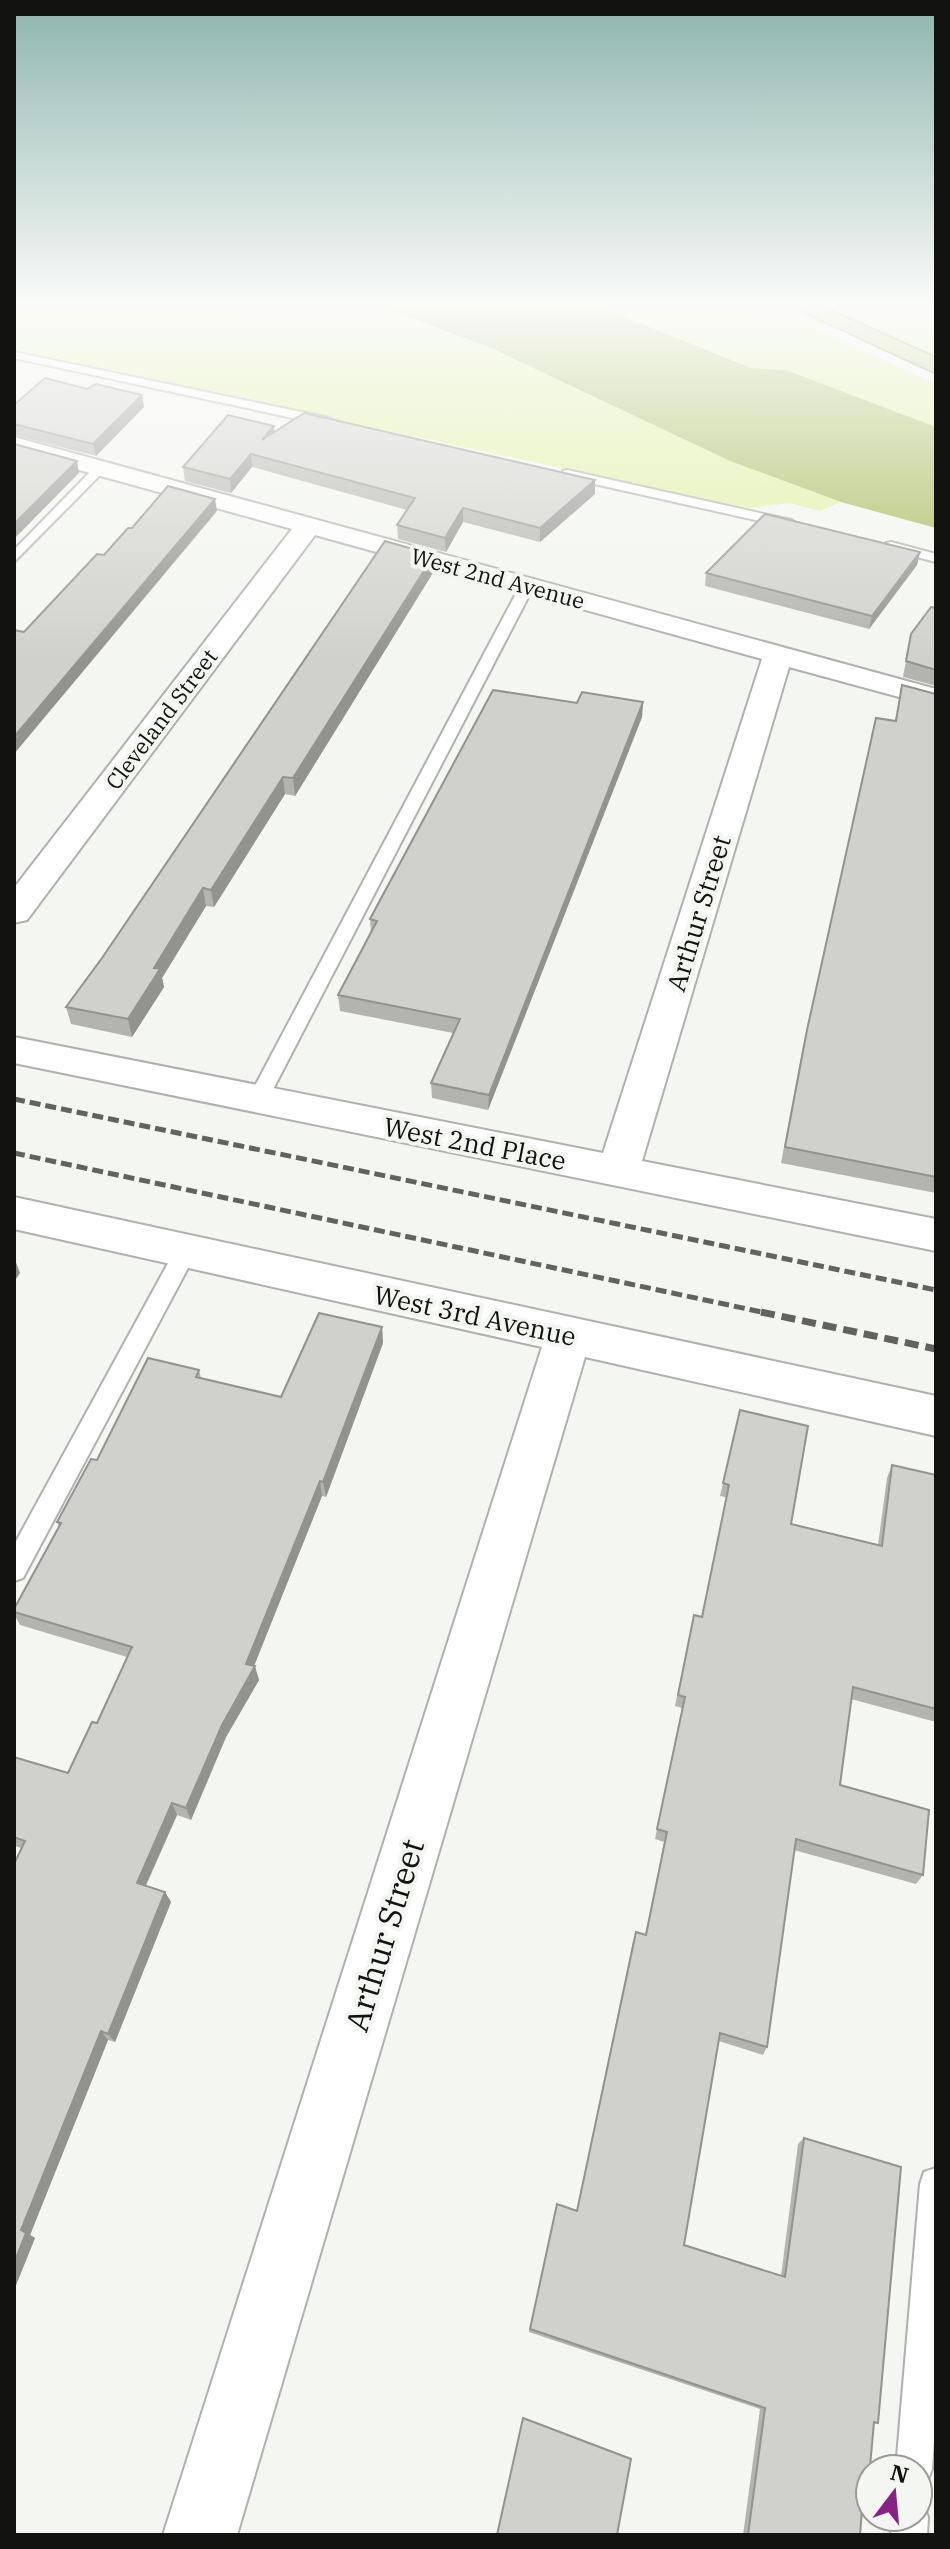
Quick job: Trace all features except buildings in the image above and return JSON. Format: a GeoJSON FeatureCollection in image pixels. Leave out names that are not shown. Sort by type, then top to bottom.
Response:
{"type":"FeatureCollection","features":[{"type":"Feature","properties":{"kind":"street","name":"West 2nd Avenue"},"geometry":{"type":"LineString","coordinates":[[14,444],[936,698]]}},
{"type":"Feature","properties":{"kind":"street","name":"Cleveland Street"},"geometry":{"type":"LineString","coordinates":[[14,912],[308,526]]}},
{"type":"Feature","properties":{"kind":"street","name":"Arthur Street"},"geometry":{"type":"LineString","coordinates":[[618,1172],[778,655]]}},
{"type":"Feature","properties":{"kind":"street","name":"West 2nd Place"},"geometry":{"type":"LineString","coordinates":[[14,1050],[936,1235]]}},
{"type":"Feature","properties":{"kind":"street","name":"West 3rd Avenue"},"geometry":{"type":"LineString","coordinates":[[14,1213],[936,1416]]}},
{"type":"Feature","properties":{"kind":"street","name":"Arthur Street"},"geometry":{"type":"LineString","coordinates":[[200,2535],[569,1335]]}},
{"type":"Feature","properties":{"kind":"lane"},"geometry":{"type":"LineString","coordinates":[[329,422],[348,426]]}},
{"type":"Feature","properties":{"kind":"lane"},"geometry":{"type":"LineString","coordinates":[[14,558],[101,468]]}},
{"type":"Feature","properties":{"kind":"lane"},"geometry":{"type":"LineString","coordinates":[[550,471],[807,528]]}},
{"type":"Feature","properties":{"kind":"lane"},"geometry":{"type":"LineString","coordinates":[[873,542],[936,558]]}},
{"type":"Feature","properties":{"kind":"lane"},"geometry":{"type":"LineString","coordinates":[[258,1099],[527,586]]}},
{"type":"Feature","properties":{"kind":"lane"},"geometry":{"type":"LineString","coordinates":[[14,1570],[186,1251]]}},
{"type":"Feature","properties":{"kind":"lane"},"geometry":{"type":"LineString","coordinates":[[915,2453],[936,2184]]}},
{"type":"Feature","properties":{"kind":"shaded area"},"geometry":{"type":"Polygon","coordinates":[[[346,422],[647,422],[730,461],[841,502],[820,511],[790,503],[749,508],[346,422]]]}},
{"type":"Feature","properties":{"kind":"shaded area"},"geometry":{"type":"Polygon","coordinates":[[[647,422],[923,422],[936,427],[936,528],[841,502],[730,461],[647,422]]]}},
{"type":"Feature","properties":{"kind":"railway"},"geometry":{"type":"LineString","coordinates":[[14,1099],[936,1290]]}},
{"type":"Feature","properties":{"kind":"railway"},"geometry":{"type":"LineString","coordinates":[[14,1153],[771,1314]]}},
{"type":"Feature","properties":{"kind":"railway"},"geometry":{"type":"LineString","coordinates":[[761,1312],[936,1349]]}}]}
